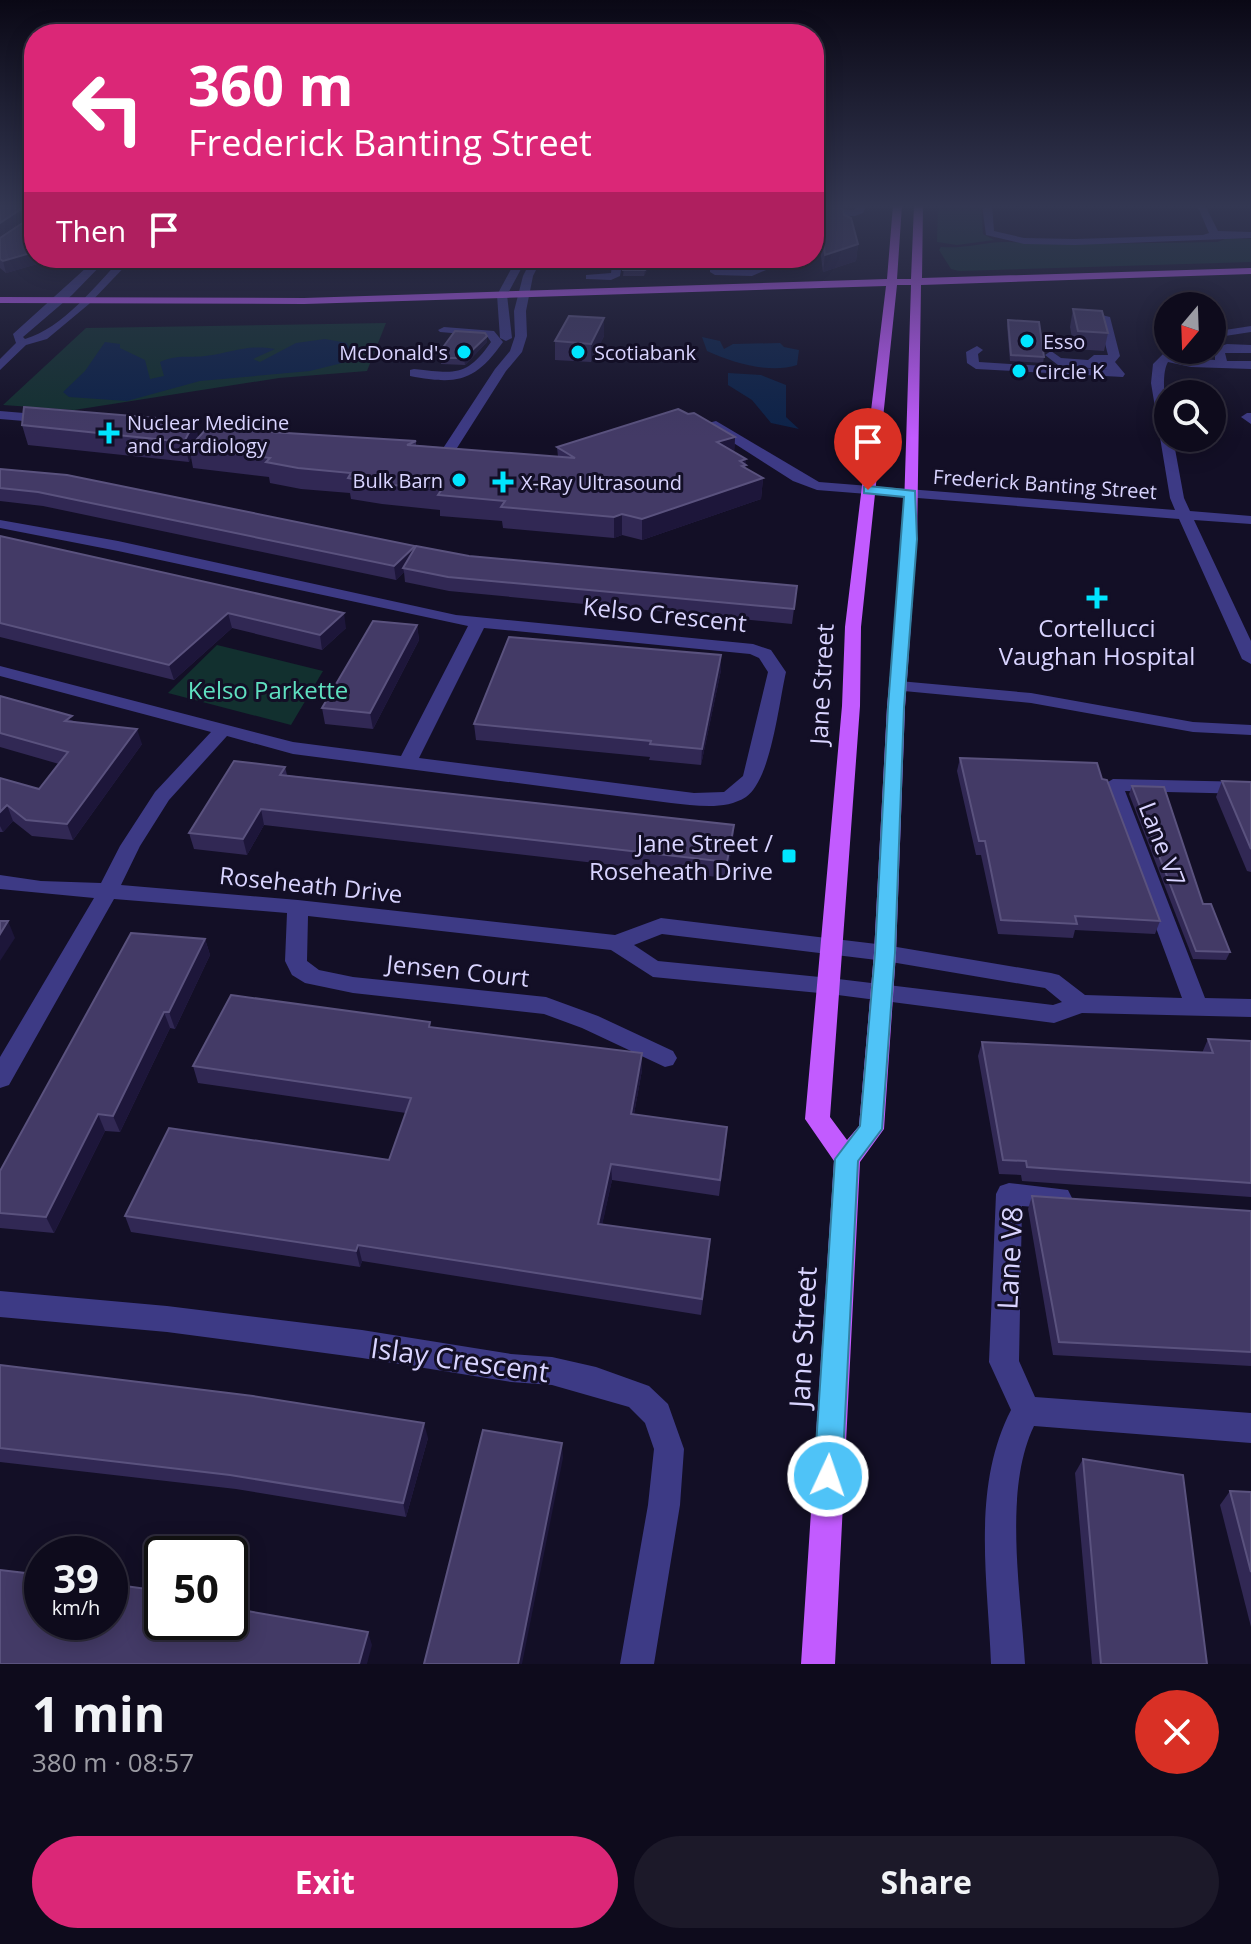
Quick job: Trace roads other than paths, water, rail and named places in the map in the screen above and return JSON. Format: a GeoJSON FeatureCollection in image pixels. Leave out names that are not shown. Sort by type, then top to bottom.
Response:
{"type":"FeatureCollection","features":[{"type":"Feature","properties":{"kind":"main road","name":"Jane Street"},"geometry":{"type":"LineString","coordinates":[[818,1664],[847,1159],[817,1119],[851,706],[853,627],[879,491],[891,283]]}},
{"type":"Feature","properties":{"kind":"main road"},"geometry":{"type":"LineString","coordinates":[[847,1159],[871,1129],[885,953],[907,593],[916,283]]}},
{"type":"Feature","properties":{"kind":"main road"},"geometry":{"type":"LineString","coordinates":[[0,300],[523,300],[1021,283]]}},
{"type":"Feature","properties":{"kind":"main road"},"geometry":{"type":"LineString","coordinates":[[916,288],[1251,283]]}},
{"type":"Feature","properties":{"kind":"main road"},"geometry":{"type":"LineString","coordinates":[[0,311],[293,311],[503,300]]}},
{"type":"Feature","properties":{"kind":"street"},"geometry":{"type":"LineString","coordinates":[[22,343],[17,336],[78,283]]}},
{"type":"Feature","properties":{"kind":"street"},"geometry":{"type":"LineString","coordinates":[[0,366],[22,343],[43,337],[104,283]]}},
{"type":"Feature","properties":{"kind":"street"},"geometry":{"type":"LineString","coordinates":[[504,365],[500,357],[508,333],[503,300],[511,283]]}},
{"type":"Feature","properties":{"kind":"street"},"geometry":{"type":"LineString","coordinates":[[430,455],[451,457],[504,365],[513,358],[521,336],[523,300],[529,283]]}},
{"type":"Feature","properties":{"kind":"street"},"geometry":{"type":"LineString","coordinates":[[1054,358],[1112,359],[1114,356],[1104,317],[1089,315]]}},
{"type":"Feature","properties":{"kind":"street"},"geometry":{"type":"LineString","coordinates":[[1226,333],[1251,329]]}},
{"type":"Feature","properties":{"kind":"street"},"geometry":{"type":"LineString","coordinates":[[414,373],[424,378],[456,380],[472,373],[497,342],[495,336],[444,330]]}},
{"type":"Feature","properties":{"kind":"street"},"geometry":{"type":"LineString","coordinates":[[1226,348],[1251,349]]}},
{"type":"Feature","properties":{"kind":"street"},"geometry":{"type":"LineString","coordinates":[[983,351],[993,361],[1051,364],[1054,358],[1113,365],[1119,374],[976,365],[972,352],[983,351]]}},
{"type":"Feature","properties":{"kind":"street"},"geometry":{"type":"LineString","coordinates":[[1054,358],[1080,373]]}},
{"type":"Feature","properties":{"kind":"street"},"geometry":{"type":"LineString","coordinates":[[1159,364],[1157,383],[1177,498],[1184,515],[1251,520]]}},
{"type":"Feature","properties":{"kind":"street"},"geometry":{"type":"LineString","coordinates":[[1222,364],[1251,365]]}},
{"type":"Feature","properties":{"kind":"street"},"geometry":{"type":"LineString","coordinates":[[0,415],[70,421]]}},
{"type":"Feature","properties":{"kind":"street","name":"Frederick Banting Street"},"geometry":{"type":"LineString","coordinates":[[693,420],[710,423],[798,478],[817,486],[1184,515],[1251,659]]}},
{"type":"Feature","properties":{"kind":"street","name":"Kelso Crescent"},"geometry":{"type":"LineString","coordinates":[[0,524],[118,546],[456,620],[712,643],[765,654],[777,672],[753,776],[747,789],[735,796],[714,799],[671,797],[293,748],[0,671]]}},
{"type":"Feature","properties":{"kind":"street"},"geometry":{"type":"LineString","coordinates":[[407,763],[479,621]]}},
{"type":"Feature","properties":{"kind":"street"},"geometry":{"type":"LineString","coordinates":[[899,686],[1031,698],[1193,727],[1251,730]]}},
{"type":"Feature","properties":{"kind":"street"},"geometry":{"type":"LineString","coordinates":[[0,1078],[108,891],[130,846],[162,796],[222,731]]}},
{"type":"Feature","properties":{"kind":"street","name":"Lane V7"},"geometry":{"type":"LineString","coordinates":[[1196,1005],[1113,785],[1251,788]]}},
{"type":"Feature","properties":{"kind":"street","name":"Roseheath Drive"},"geometry":{"type":"LineString","coordinates":[[0,882],[41,888],[298,907],[616,943],[661,926],[885,953],[1051,981],[1080,1004]]}},
{"type":"Feature","properties":{"kind":"street","name":"Jensen Court"},"geometry":{"type":"LineString","coordinates":[[298,907],[296,961],[300,969],[313,977],[353,985],[546,1006],[590,1022],[665,1058]]}},
{"type":"Feature","properties":{"kind":"street","name":"Roseheath Drive"},"geometry":{"type":"LineString","coordinates":[[616,943],[653,969],[830,986],[1054,1014],[1080,1004],[1251,1008]]}},
{"type":"Feature","properties":{"kind":"street","name":"Lane V8"},"geometry":{"type":"LineString","coordinates":[[1026,1411],[1004,1362],[1009,1194],[1084,1200]]}},
{"type":"Feature","properties":{"kind":"street","name":"Islay Crescent"},"geometry":{"type":"LineString","coordinates":[[0,1304],[167,1319],[362,1344],[511,1368],[552,1371],[596,1381],[639,1396],[657,1414],[669,1449],[664,1505],[637,1664]]}},
{"type":"Feature","properties":{"kind":"street"},"geometry":{"type":"LineString","coordinates":[[1008,1664],[1000,1497],[1013,1437],[1026,1411],[1251,1428]]}},
{"type":"Feature","properties":{"kind":"water"},"geometry":{"type":"Polygon","coordinates":[[[702,337],[720,341],[724,349],[733,344],[780,343],[799,350],[797,365],[764,368],[728,360],[707,351],[702,337]]]}},
{"type":"Feature","properties":{"kind":"water"},"geometry":{"type":"Polygon","coordinates":[[[325,339],[347,343],[351,352],[346,362],[310,371],[200,381],[127,401],[69,397],[63,392],[85,371],[105,342],[120,344],[120,348],[145,360],[150,379],[164,376],[160,362],[172,358],[247,348],[275,349],[253,359],[260,362],[296,343],[325,339]]]}},
{"type":"Feature","properties":{"kind":"water"},"geometry":{"type":"Polygon","coordinates":[[[728,373],[761,375],[786,385],[786,417],[799,429],[771,423],[752,400],[728,385],[728,373]]]}},
{"type":"Feature","properties":{"kind":"place","name":"Esso"},"geometry":{"type":"Point","coordinates":[1027,341]}},
{"type":"Feature","properties":{"kind":"place","name":"McDonald's"},"geometry":{"type":"Point","coordinates":[464,352]}},
{"type":"Feature","properties":{"kind":"place","name":"Scotiabank"},"geometry":{"type":"Point","coordinates":[578,352]}},
{"type":"Feature","properties":{"kind":"place","name":"Circle K"},"geometry":{"type":"Point","coordinates":[1019,371]}},
{"type":"Feature","properties":{"kind":"place","name":"Nuclear Medicine and Cardiology"},"geometry":{"type":"Point","coordinates":[109,433]}},
{"type":"Feature","properties":{"kind":"place","name":"Bulk Barn"},"geometry":{"type":"Point","coordinates":[459,480]}},
{"type":"Feature","properties":{"kind":"place","name":"X-Ray Ultrasound"},"geometry":{"type":"Point","coordinates":[503,482]}},
{"type":"Feature","properties":{"kind":"place","name":"Cortellucci Vaughan Hospital"},"geometry":{"type":"Point","coordinates":[1097,598]}},
{"type":"Feature","properties":{"kind":"place","name":"Jane Street / Roseheath Drive"},"geometry":{"type":"Point","coordinates":[789,856]}},
{"type":"Feature","properties":{"kind":"park label","name":"Kelso Parkette"},"geometry":{"type":"Point","coordinates":[268,689]}}]}
